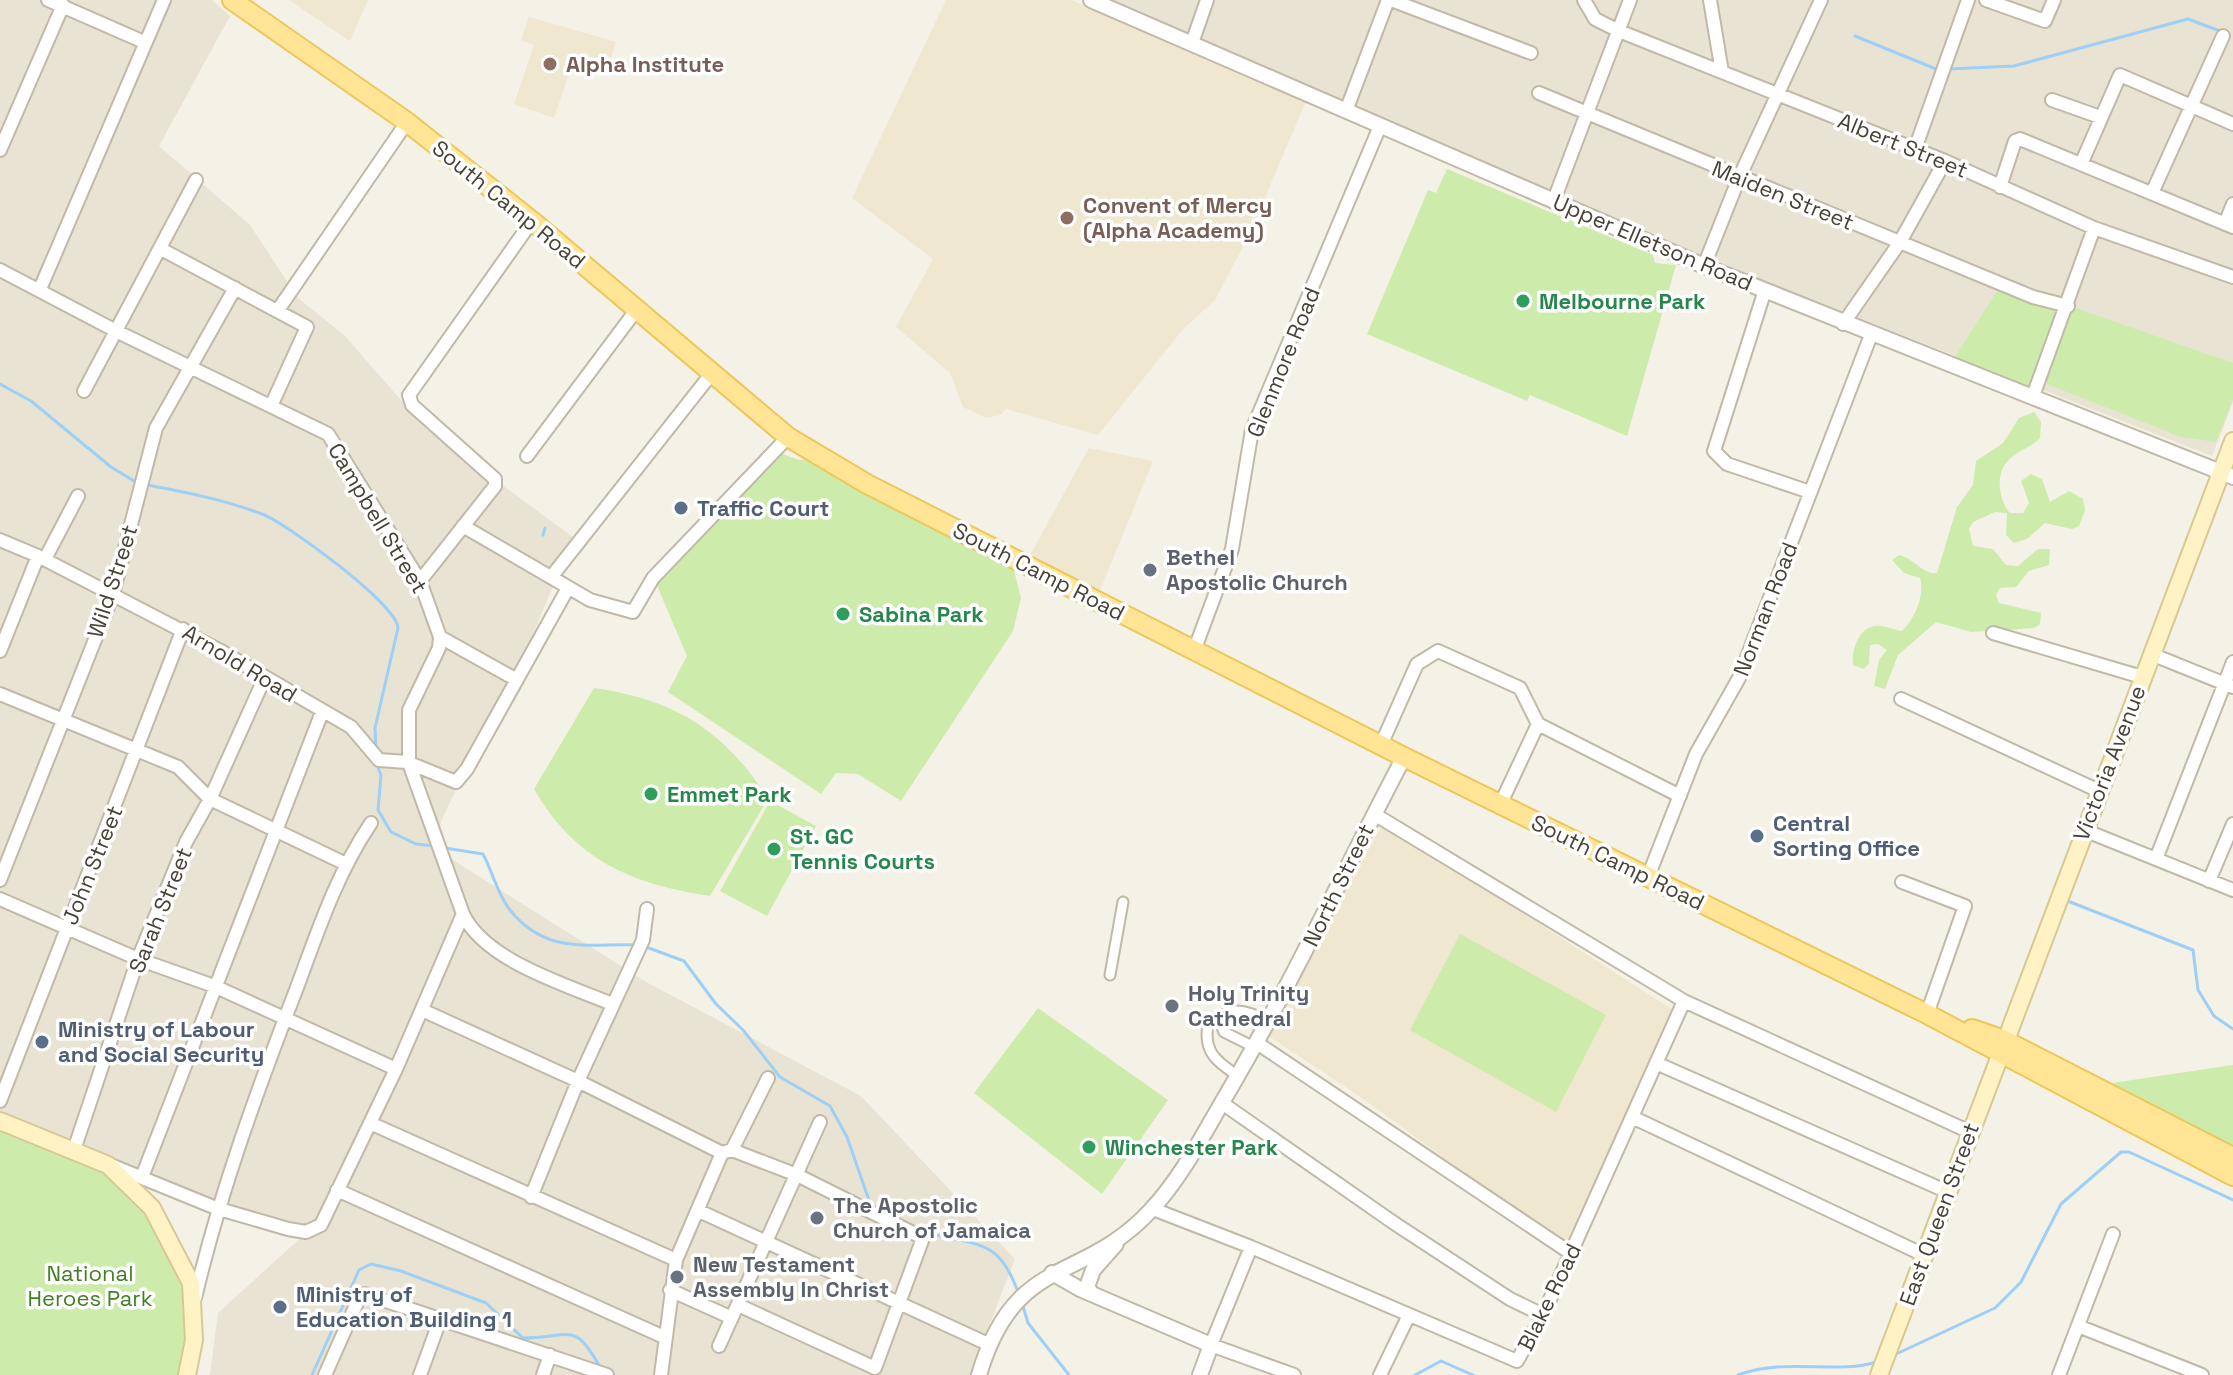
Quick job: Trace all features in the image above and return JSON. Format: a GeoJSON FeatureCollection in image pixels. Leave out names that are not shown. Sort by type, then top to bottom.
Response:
{"type":"FeatureCollection","features":[{"type":"Feature","properties":{"kind":"main road","name":"South Camp Road"},"geometry":{"type":"LineString","coordinates":[[232,0],[407,122],[532,221],[788,437],[867,484],[1404,757],[1927,1014],[2233,1157]]}},
{"type":"Feature","properties":{"kind":"main road","name":"Victoria Avenue"},"geometry":{"type":"LineString","coordinates":[[2002,1047],[2142,677],[2226,474],[2233,441]]}},
{"type":"Feature","properties":{"kind":"main road","name":"South Camp Road"},"geometry":{"type":"LineString","coordinates":[[2002,1047],[2233,1176]]}},
{"type":"Feature","properties":{"kind":"main road","name":"East Queen Street"},"geometry":{"type":"LineString","coordinates":[[1879,1375],[2002,1047]]}},
{"type":"Feature","properties":{"kind":"main road"},"geometry":{"type":"LineString","coordinates":[[0,1121],[108,1165],[152,1208],[184,1266],[193,1305],[194,1340],[187,1375]]}},
{"type":"Feature","properties":{"kind":"street"},"geometry":{"type":"LineString","coordinates":[[48,0],[144,42]]}},
{"type":"Feature","properties":{"kind":"street"},"geometry":{"type":"LineString","coordinates":[[40,289],[164,0]]}},
{"type":"Feature","properties":{"kind":"street","name":"Upper Elletson Road"},"geometry":{"type":"LineString","coordinates":[[1091,0],[1704,266],[1843,324],[2226,474]]}},
{"type":"Feature","properties":{"kind":"street"},"geometry":{"type":"LineString","coordinates":[[1192,43],[1207,0]]}},
{"type":"Feature","properties":{"kind":"street"},"geometry":{"type":"LineString","coordinates":[[1346,111],[1390,0],[1531,53]]}},
{"type":"Feature","properties":{"kind":"street","name":"Albert Street"},"geometry":{"type":"LineString","coordinates":[[1584,0],[1595,19],[1619,31],[1945,161],[2094,228],[2233,277]]}},
{"type":"Feature","properties":{"kind":"street"},"geometry":{"type":"LineString","coordinates":[[1554,200],[1630,0]]}},
{"type":"Feature","properties":{"kind":"street"},"geometry":{"type":"LineString","coordinates":[[1710,0],[1722,72]]}},
{"type":"Feature","properties":{"kind":"street"},"geometry":{"type":"LineString","coordinates":[[1704,266],[1739,178],[1821,0]]}},
{"type":"Feature","properties":{"kind":"street"},"geometry":{"type":"LineString","coordinates":[[1915,149],[1968,0]]}},
{"type":"Feature","properties":{"kind":"street"},"geometry":{"type":"LineString","coordinates":[[1986,0],[2045,21],[2054,0]]}},
{"type":"Feature","properties":{"kind":"street"},"geometry":{"type":"LineString","coordinates":[[0,150],[63,5]]}},
{"type":"Feature","properties":{"kind":"street"},"geometry":{"type":"LineString","coordinates":[[2152,193],[2223,36]]}},
{"type":"Feature","properties":{"kind":"street"},"geometry":{"type":"LineString","coordinates":[[2082,162],[2120,75],[2233,124]]}},
{"type":"Feature","properties":{"kind":"street","name":"Maiden Street"},"geometry":{"type":"LineString","coordinates":[[1539,93],[2033,297],[2068,306]]}},
{"type":"Feature","properties":{"kind":"street"},"geometry":{"type":"LineString","coordinates":[[2052,100],[2100,117]]}},
{"type":"Feature","properties":{"kind":"street"},"geometry":{"type":"LineString","coordinates":[[278,310],[407,122]]}},
{"type":"Feature","properties":{"kind":"street","name":"Glenmore Road"},"geometry":{"type":"LineString","coordinates":[[1194,651],[1232,549],[1252,430],[1380,126]]}},
{"type":"Feature","properties":{"kind":"street"},"geometry":{"type":"LineString","coordinates":[[2000,187],[2017,139],[2082,162],[2229,225],[2233,204]]}},
{"type":"Feature","properties":{"kind":"street"},"geometry":{"type":"LineString","coordinates":[[1843,324],[1900,242],[1945,161]]}},
{"type":"Feature","properties":{"kind":"street"},"geometry":{"type":"LineString","coordinates":[[84,391],[196,180]]}},
{"type":"Feature","properties":{"kind":"street"},"geometry":{"type":"LineString","coordinates":[[420,581],[495,486],[495,479],[412,405],[409,395],[532,221]]}},
{"type":"Feature","properties":{"kind":"street"},"geometry":{"type":"LineString","coordinates":[[2033,396],[2094,228]]}},
{"type":"Feature","properties":{"kind":"street"},"geometry":{"type":"LineString","coordinates":[[161,249],[307,327],[271,406]]}},
{"type":"Feature","properties":{"kind":"street","name":"Campbell Street"},"geometry":{"type":"LineString","coordinates":[[0,270],[333,440],[420,581],[440,637]]}},
{"type":"Feature","properties":{"kind":"street","name":"Wild Street"},"geometry":{"type":"LineString","coordinates":[[0,880],[113,594],[156,428],[235,288]]}},
{"type":"Feature","properties":{"kind":"street"},"geometry":{"type":"LineString","coordinates":[[1765,290],[1714,451],[1727,464],[1810,492]]}},
{"type":"Feature","properties":{"kind":"street"},"geometry":{"type":"LineString","coordinates":[[527,456],[637,309]]}},
{"type":"Feature","properties":{"kind":"street","name":"Norman Road"},"geometry":{"type":"LineString","coordinates":[[1648,877],[1705,735],[1727,703],[1739,678],[1871,335]]}},
{"type":"Feature","properties":{"kind":"street"},"geometry":{"type":"LineString","coordinates":[[552,576],[712,373]]}},
{"type":"Feature","properties":{"kind":"street"},"geometry":{"type":"LineString","coordinates":[[463,526],[568,588],[616,610],[633,612],[639,608],[653,578],[788,437]]}},
{"type":"Feature","properties":{"kind":"street"},"geometry":{"type":"LineString","coordinates":[[0,651],[42,558],[78,496]]}},
{"type":"Feature","properties":{"kind":"street","name":"Arnold Road"},"geometry":{"type":"LineString","coordinates":[[0,540],[183,629],[351,727],[376,756],[409,763],[456,782],[467,769],[517,680]]}},
{"type":"Feature","properties":{"kind":"street"},"geometry":{"type":"LineString","coordinates":[[568,588],[517,680],[440,637],[439,648],[409,710],[409,763],[463,914],[478,935],[506,956],[612,1004]]}},
{"type":"Feature","properties":{"kind":"street","name":"John Street"},"geometry":{"type":"LineString","coordinates":[[0,1101],[183,629]]}},
{"type":"Feature","properties":{"kind":"street"},"geometry":{"type":"LineString","coordinates":[[1993,633],[2142,677]]}},
{"type":"Feature","properties":{"kind":"street"},"geometry":{"type":"LineString","coordinates":[[1381,745],[1417,664],[1438,651],[1520,688],[1538,724],[1680,796]]}},
{"type":"Feature","properties":{"kind":"street"},"geometry":{"type":"LineString","coordinates":[[2151,654],[2229,685]]}},
{"type":"Feature","properties":{"kind":"street"},"geometry":{"type":"LineString","coordinates":[[2156,859],[2229,685],[2233,662]]}},
{"type":"Feature","properties":{"kind":"street","name":"Sarah Street"},"geometry":{"type":"LineString","coordinates":[[74,1150],[138,959],[186,842],[210,799],[265,677]]}},
{"type":"Feature","properties":{"kind":"street"},"geometry":{"type":"LineString","coordinates":[[0,694],[61,722],[178,767],[210,799],[344,863]]}},
{"type":"Feature","properties":{"kind":"street"},"geometry":{"type":"LineString","coordinates":[[1901,699],[2099,791]]}},
{"type":"Feature","properties":{"kind":"street"},"geometry":{"type":"LineString","coordinates":[[142,1177],[274,829],[322,712]]}},
{"type":"Feature","properties":{"kind":"street"},"geometry":{"type":"LineString","coordinates":[[1501,803],[1538,724]]}},
{"type":"Feature","properties":{"kind":"street","name":"North Street"},"geometry":{"type":"LineString","coordinates":[[979,1375],[988,1344],[1014,1302],[1052,1273],[1122,1238],[1153,1209],[1238,1076],[1404,757]]}},
{"type":"Feature","properties":{"kind":"street"},"geometry":{"type":"LineString","coordinates":[[1374,814],[1684,1001],[1970,1132]]}},
{"type":"Feature","properties":{"kind":"street"},"geometry":{"type":"LineString","coordinates":[[193,1305],[216,1208],[284,1020],[344,863],[371,823]]}},
{"type":"Feature","properties":{"kind":"street"},"geometry":{"type":"LineString","coordinates":[[2209,881],[2233,824]]}},
{"type":"Feature","properties":{"kind":"street"},"geometry":{"type":"LineString","coordinates":[[2084,830],[2233,890]]}},
{"type":"Feature","properties":{"kind":"street"},"geometry":{"type":"LineString","coordinates":[[1902,882],[1965,906],[1927,1014]]}},
{"type":"Feature","properties":{"kind":"street"},"geometry":{"type":"LineString","coordinates":[[0,899],[138,959],[214,986],[396,1069]]}},
{"type":"Feature","properties":{"kind":"street"},"geometry":{"type":"LineString","coordinates":[[1110,975],[1123,902]]}},
{"type":"Feature","properties":{"kind":"street"},"geometry":{"type":"LineString","coordinates":[[531,1197],[578,1081],[643,940],[647,909]]}},
{"type":"Feature","properties":{"kind":"street"},"geometry":{"type":"LineString","coordinates":[[108,1165],[216,1208],[306,1232],[321,1225],[396,1069],[463,914]]}},
{"type":"Feature","properties":{"kind":"street","name":"Blake Road"},"geometry":{"type":"LineString","coordinates":[[1153,1209],[1251,1247],[1515,1362],[1543,1315],[1572,1254],[1684,1001]]}},
{"type":"Feature","properties":{"kind":"street"},"geometry":{"type":"LineString","coordinates":[[1238,1076],[1213,1058],[1206,1037],[1208,1025],[1237,1008],[1268,1021]]}},
{"type":"Feature","properties":{"kind":"street"},"geometry":{"type":"LineString","coordinates":[[422,1010],[727,1152],[797,1175],[923,1238],[875,1368],[738,1305]]}},
{"type":"Feature","properties":{"kind":"street"},"geometry":{"type":"LineString","coordinates":[[1218,1017],[1224,1032]]}},
{"type":"Feature","properties":{"kind":"street"},"geometry":{"type":"LineString","coordinates":[[1206,1037],[1224,1032],[1255,1045],[1572,1254]]}},
{"type":"Feature","properties":{"kind":"street"},"geometry":{"type":"LineString","coordinates":[[1656,1063],[1948,1192]]}},
{"type":"Feature","properties":{"kind":"street"},"geometry":{"type":"LineString","coordinates":[[661,1375],[676,1260],[727,1152],[768,1078]]}},
{"type":"Feature","properties":{"kind":"street"},"geometry":{"type":"LineString","coordinates":[[1222,1103],[1394,1223],[1510,1299],[1543,1315]]}},
{"type":"Feature","properties":{"kind":"street"},"geometry":{"type":"LineString","coordinates":[[1632,1117],[1924,1255]]}},
{"type":"Feature","properties":{"kind":"street"},"geometry":{"type":"LineString","coordinates":[[719,1346],[820,1122]]}},
{"type":"Feature","properties":{"kind":"street"},"geometry":{"type":"LineString","coordinates":[[370,1123],[676,1260]]}},
{"type":"Feature","properties":{"kind":"street"},"geometry":{"type":"LineString","coordinates":[[152,1208],[175,1190]]}},
{"type":"Feature","properties":{"kind":"street"},"geometry":{"type":"LineString","coordinates":[[337,1190],[664,1337]]}},
{"type":"Feature","properties":{"kind":"street"},"geometry":{"type":"LineString","coordinates":[[699,1211],[988,1344]]}},
{"type":"Feature","properties":{"kind":"street"},"geometry":{"type":"LineString","coordinates":[[2059,1375],[2113,1234]]}},
{"type":"Feature","properties":{"kind":"street"},"geometry":{"type":"LineString","coordinates":[[1092,1294],[1087,1287],[1089,1275],[1122,1238]]}},
{"type":"Feature","properties":{"kind":"street"},"geometry":{"type":"LineString","coordinates":[[1200,1375],[1251,1247]]}},
{"type":"Feature","properties":{"kind":"street"},"geometry":{"type":"LineString","coordinates":[[184,1266],[193,1267],[204,1260]]}},
{"type":"Feature","properties":{"kind":"street"},"geometry":{"type":"LineString","coordinates":[[1052,1273],[1092,1294],[1211,1345],[1294,1375]]}},
{"type":"Feature","properties":{"kind":"street"},"geometry":{"type":"LineString","coordinates":[[670,1290],[732,1318]]}},
{"type":"Feature","properties":{"kind":"street"},"geometry":{"type":"LineString","coordinates":[[325,1375],[362,1294],[607,1375]]}},
{"type":"Feature","properties":{"kind":"street"},"geometry":{"type":"LineString","coordinates":[[1380,1375],[1409,1315]]}},
{"type":"Feature","properties":{"kind":"street"},"geometry":{"type":"LineString","coordinates":[[420,1375],[440,1320]]}},
{"type":"Feature","properties":{"kind":"street"},"geometry":{"type":"LineString","coordinates":[[2078,1326],[2202,1375]]}},
{"type":"Feature","properties":{"kind":"street"},"geometry":{"type":"LineString","coordinates":[[543,1375],[550,1355]]}},
{"type":"Feature","properties":{"kind":"shaded area"},"geometry":{"type":"Polygon","coordinates":[[[0,0],[212,0],[230,16],[159,146],[250,225],[298,298],[344,335],[427,430],[573,537],[520,666],[492,714],[442,819],[434,848],[648,983],[861,1096],[1015,1259],[970,1375],[210,1375],[218,1313],[306,1233],[112,1163],[0,1116],[0,0]]]}},
{"type":"Feature","properties":{"kind":"shaded area"},"geometry":{"type":"Polygon","coordinates":[[[289,0],[368,0],[350,41],[289,0]]]}},
{"type":"Feature","properties":{"kind":"shaded area","name":"Convent of Mercy (Alpha Academy)"},"geometry":{"type":"Polygon","coordinates":[[[946,0],[1071,0],[1306,101],[1248,237],[1215,300],[1184,328],[1098,435],[1006,409],[1000,415],[986,418],[963,407],[950,373],[896,327],[933,259],[852,198],[946,0]]]}},
{"type":"Feature","properties":{"kind":"shaded area"},"geometry":{"type":"Polygon","coordinates":[[[1105,0],[2233,0],[2233,402],[2212,456],[1731,268],[1105,0]]]}},
{"type":"Feature","properties":{"kind":"shaded area","name":"Alpha Institute"},"geometry":{"type":"Polygon","coordinates":[[[529,17],[616,42],[607,70],[574,59],[554,118],[514,104],[534,45],[521,40],[529,17]]]}},
{"type":"Feature","properties":{"kind":"shaded area"},"geometry":{"type":"Polygon","coordinates":[[[1089,448],[1153,461],[1098,595],[1029,557],[1089,448]]]}},
{"type":"Feature","properties":{"kind":"shaded area"},"geometry":{"type":"Polygon","coordinates":[[[1383,823],[1676,1012],[1565,1246],[1359,1096],[1267,1035],[1383,823]]]}},
{"type":"Feature","properties":{"kind":"green space","name":"Melbourne Park"},"geometry":{"type":"Polygon","coordinates":[[[1447,169],[1653,255],[1655,263],[1676,265],[1627,436],[1530,395],[1527,401],[1367,334],[1428,190],[1436,193],[1447,169]]]}},
{"type":"Feature","properties":{"kind":"green space"},"geometry":{"type":"Polygon","coordinates":[[[1999,288],[2058,306],[2061,312],[2031,390],[1953,360],[1999,288]]]}},
{"type":"Feature","properties":{"kind":"green space"},"geometry":{"type":"Polygon","coordinates":[[[2070,306],[2233,363],[2233,399],[2216,442],[2181,437],[2047,384],[2046,373],[2070,306]]]}},
{"type":"Feature","properties":{"kind":"green space"},"geometry":{"type":"Polygon","coordinates":[[[2034,412],[2041,422],[2040,438],[2014,455],[2003,467],[2000,488],[2003,502],[2010,513],[2023,513],[2029,503],[2021,481],[2031,474],[2042,479],[2050,502],[2069,491],[2083,499],[2085,510],[2079,526],[2072,529],[2045,523],[2027,539],[2014,543],[2006,535],[2007,513],[1995,512],[1973,522],[1969,529],[1973,546],[1993,549],[2006,565],[2018,566],[2038,549],[2050,549],[2049,565],[2029,571],[2016,587],[2000,588],[1996,595],[1999,603],[2041,613],[2040,624],[2034,628],[1971,632],[1936,622],[1898,655],[1885,689],[1874,686],[1879,660],[1887,650],[1878,644],[1870,645],[1869,664],[1863,669],[1853,665],[1853,653],[1860,635],[1875,626],[1902,631],[1915,613],[1921,592],[1920,578],[1904,573],[1892,560],[1899,555],[1927,571],[1937,573],[1957,507],[1973,485],[1976,461],[2003,443],[2019,418],[2034,412]]]}},
{"type":"Feature","properties":{"kind":"green space","name":"Sabina Park"},"geometry":{"type":"Polygon","coordinates":[[[777,452],[799,460],[812,458],[1012,563],[1021,598],[1013,631],[901,801],[858,774],[836,773],[821,794],[668,692],[687,656],[655,581],[777,452]]]}},
{"type":"Feature","properties":{"kind":"green space","name":"Emmet Park"},"geometry":{"type":"Polygon","coordinates":[[[594,688],[648,700],[694,722],[734,754],[768,799],[710,896],[655,884],[608,865],[568,834],[534,789],[594,688]]]}},
{"type":"Feature","properties":{"kind":"green space","name":"St. GC Tennis Courts"},"geometry":{"type":"Polygon","coordinates":[[[770,801],[816,826],[767,916],[720,891],[770,801]]]}},
{"type":"Feature","properties":{"kind":"green space"},"geometry":{"type":"Polygon","coordinates":[[[1460,934],[1606,1015],[1556,1112],[1410,1030],[1460,934]]]}},
{"type":"Feature","properties":{"kind":"green space","name":"Winchester Park"},"geometry":{"type":"Polygon","coordinates":[[[1038,1008],[1168,1100],[1102,1194],[974,1093],[1038,1008]]]}},
{"type":"Feature","properties":{"kind":"green space"},"geometry":{"type":"Polygon","coordinates":[[[2233,1065],[2233,1150],[2112,1083],[2233,1065]]]}},
{"type":"Feature","properties":{"kind":"green space","name":"National Heroes Park"},"geometry":{"type":"Polygon","coordinates":[[[0,1121],[72,1151],[158,1204],[190,1302],[186,1375],[0,1375],[0,1121]]]}},
{"type":"Feature","properties":{"kind":"waterway"},"geometry":{"type":"LineString","coordinates":[[1949,69],[2014,66],[2188,19],[2220,31]]}},
{"type":"Feature","properties":{"kind":"waterway"},"geometry":{"type":"LineString","coordinates":[[1855,36],[1936,69]]}},
{"type":"Feature","properties":{"kind":"waterway"},"geometry":{"type":"LineString","coordinates":[[0,384],[31,401],[111,467],[139,484]]}},
{"type":"Feature","properties":{"kind":"waterway"},"geometry":{"type":"LineString","coordinates":[[147,485],[219,501],[275,520],[339,565],[380,601],[398,628],[375,728],[376,751]]}},
{"type":"Feature","properties":{"kind":"waterway"},"geometry":{"type":"LineString","coordinates":[[543,535],[545,528]]}},
{"type":"Feature","properties":{"kind":"waterway"},"geometry":{"type":"LineString","coordinates":[[376,762],[381,775],[378,810],[391,832],[416,844],[434,846]]}},
{"type":"Feature","properties":{"kind":"waterway"},"geometry":{"type":"LineString","coordinates":[[445,848],[483,854],[510,910],[539,935],[570,944],[638,945]]}},
{"type":"Feature","properties":{"kind":"waterway"},"geometry":{"type":"LineString","coordinates":[[2065,900],[2193,950],[2198,990],[2214,1016],[2233,1029]]}},
{"type":"Feature","properties":{"kind":"waterway"},"geometry":{"type":"LineString","coordinates":[[646,947],[684,961],[716,1004],[743,1030],[780,1077],[830,1106],[847,1137],[871,1206]]}},
{"type":"Feature","properties":{"kind":"waterway"},"geometry":{"type":"LineString","coordinates":[[1894,1355],[1995,1308],[2021,1282],[2061,1204],[2121,1152],[2129,1152],[2233,1200]]}},
{"type":"Feature","properties":{"kind":"waterway"},"geometry":{"type":"LineString","coordinates":[[925,1232],[972,1243],[994,1253],[1003,1262],[1019,1295]]}},
{"type":"Feature","properties":{"kind":"waterway"},"geometry":{"type":"LineString","coordinates":[[312,1375],[359,1270],[371,1264],[401,1271],[486,1303],[523,1338],[577,1337],[601,1369]]}},
{"type":"Feature","properties":{"kind":"waterway"},"geometry":{"type":"LineString","coordinates":[[1023,1306],[1028,1323],[1069,1375]]}},
{"type":"Feature","properties":{"kind":"waterway"},"geometry":{"type":"LineString","coordinates":[[1415,1375],[1441,1361],[1473,1375]]}},
{"type":"Feature","properties":{"kind":"waterway"},"geometry":{"type":"LineString","coordinates":[[1738,1375],[1774,1367],[1845,1367],[1876,1362]]}},
{"type":"Feature","properties":{"kind":"place","name":"Alpha Institute"},"geometry":{"type":"Point","coordinates":[550,64]}},
{"type":"Feature","properties":{"kind":"place","name":"Convent of Mercy (Alpha Academy)"},"geometry":{"type":"Point","coordinates":[1067,218]}},
{"type":"Feature","properties":{"kind":"place","name":"Melbourne Park"},"geometry":{"type":"Point","coordinates":[1523,301]}},
{"type":"Feature","properties":{"kind":"place","name":"Traffic Court"},"geometry":{"type":"Point","coordinates":[681,508]}},
{"type":"Feature","properties":{"kind":"place","name":"Bethel Apostolic Church"},"geometry":{"type":"Point","coordinates":[1150,570]}},
{"type":"Feature","properties":{"kind":"place","name":"Sabina Park"},"geometry":{"type":"Point","coordinates":[843,614]}},
{"type":"Feature","properties":{"kind":"place","name":"Emmet Park"},"geometry":{"type":"Point","coordinates":[651,794]}},
{"type":"Feature","properties":{"kind":"place","name":"Central Sorting Office"},"geometry":{"type":"Point","coordinates":[1757,836]}},
{"type":"Feature","properties":{"kind":"place","name":"St. GC Tennis Courts"},"geometry":{"type":"Point","coordinates":[774,849]}},
{"type":"Feature","properties":{"kind":"place","name":"Holy Trinity Cathedral"},"geometry":{"type":"Point","coordinates":[1172,1006]}},
{"type":"Feature","properties":{"kind":"place","name":"Ministry of Labour and Social Security"},"geometry":{"type":"Point","coordinates":[42,1042]}},
{"type":"Feature","properties":{"kind":"place","name":"Winchester Park"},"geometry":{"type":"Point","coordinates":[1089,1147]}},
{"type":"Feature","properties":{"kind":"place","name":"The Apostolic Church of Jamaica"},"geometry":{"type":"Point","coordinates":[817,1218]}},
{"type":"Feature","properties":{"kind":"place","name":"New Testament Assembly In Christ"},"geometry":{"type":"Point","coordinates":[677,1277]}},
{"type":"Feature","properties":{"kind":"place","name":"Ministry of Education Building 1"},"geometry":{"type":"Point","coordinates":[280,1307]}}]}
